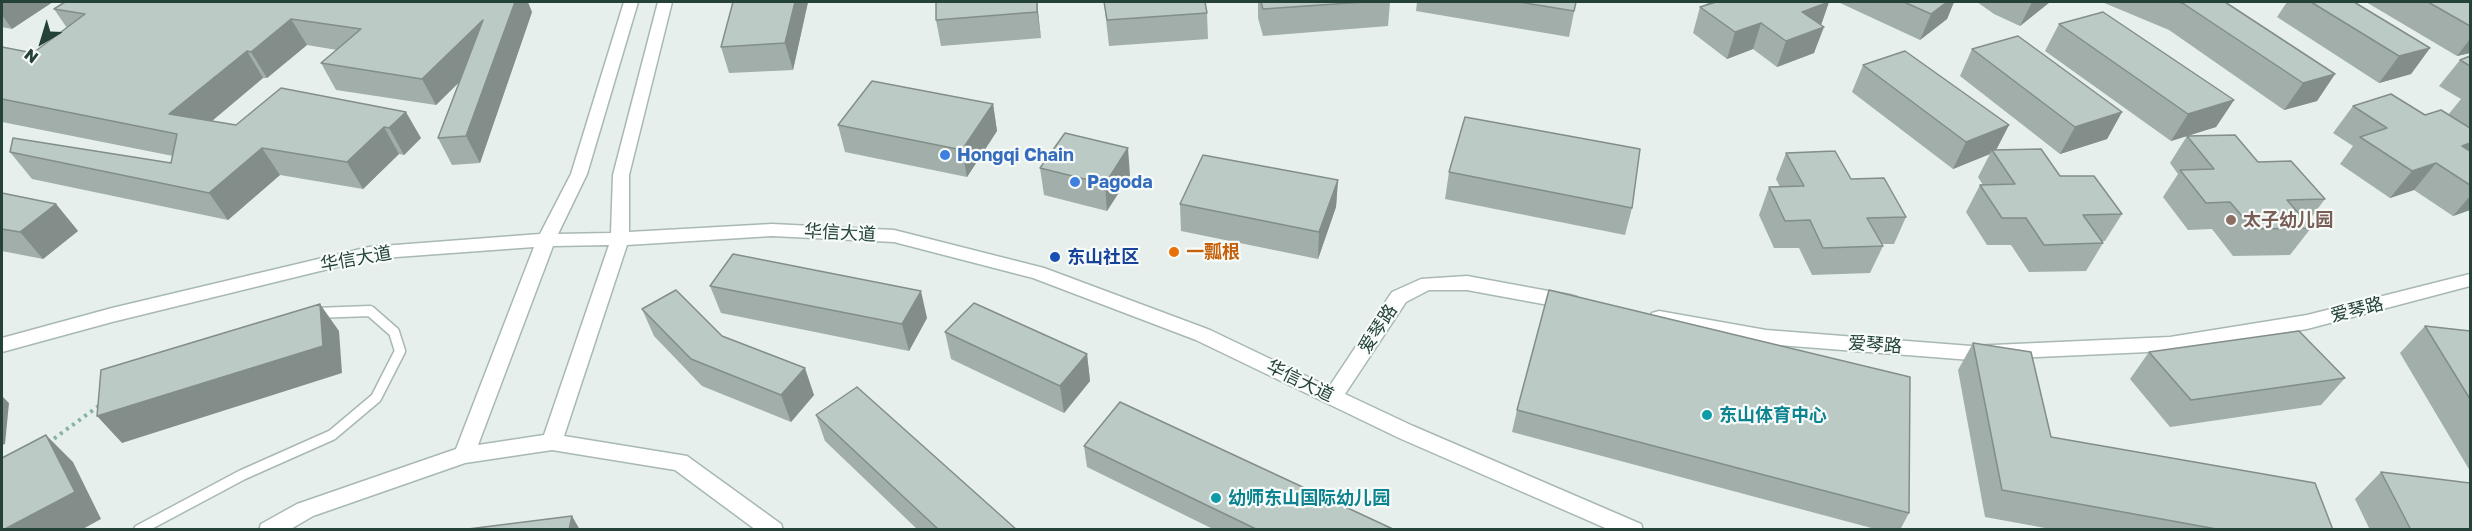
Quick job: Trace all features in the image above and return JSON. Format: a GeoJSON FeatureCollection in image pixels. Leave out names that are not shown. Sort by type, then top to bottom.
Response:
{"type":"FeatureCollection","features":[{"type":"Feature","properties":{"kind":"street"},"geometry":{"type":"LineString","coordinates":[[464,455],[546,240],[579,174],[631,2]]}},
{"type":"Feature","properties":{"kind":"street"},"geometry":{"type":"LineString","coordinates":[[552,442],[620,239],[621,175],[664,2]]}},
{"type":"Feature","properties":{"kind":"street","name":"华信大道"},"geometry":{"type":"LineString","coordinates":[[2,345],[112,315],[369,253],[546,240],[620,239],[772,230],[894,236],[1038,273],[1203,334],[1406,432],[1633,530]]}},
{"type":"Feature","properties":{"kind":"street","name":"爱琴路"},"geometry":{"type":"LineString","coordinates":[[1644,315],[1766,338],[1971,352],[2123,346],[2170,344],[2307,322],[2470,280]]}},
{"type":"Feature","properties":{"kind":"street","name":"爱琴路"},"geometry":{"type":"LineString","coordinates":[[1333,397],[1399,297],[1427,284],[1467,283],[1589,305]]}},
{"type":"Feature","properties":{"kind":"street"},"geometry":{"type":"LineString","coordinates":[[269,530],[305,510],[464,455],[552,442],[680,462],[772,530]]}},
{"type":"Feature","properties":{"kind":"lane"},"geometry":{"type":"LineString","coordinates":[[139,530],[242,475],[332,435],[376,398],[400,351],[394,332],[370,311],[321,311],[300,316]]}},
{"type":"Feature","properties":{"kind":"path"},"geometry":{"type":"LineString","coordinates":[[47,444],[102,404]]}},
{"type":"Feature","properties":{"kind":"building"},"geometry":{"type":"Polygon","coordinates":[[[65,2],[515,2],[466,136],[438,138],[483,20],[422,79],[321,63],[361,29],[291,19],[169,114],[236,125],[281,88],[406,112],[389,128],[384,127],[347,162],[262,148],[209,193],[10,152],[13,138],[171,163],[177,134],[2,99],[2,47],[33,53],[85,14],[54,9],[65,2]]]}},
{"type":"Feature","properties":{"kind":"building"},"geometry":{"type":"Polygon","coordinates":[[[733,2],[795,2],[785,43],[721,47],[733,2]]]}},
{"type":"Feature","properties":{"kind":"building"},"geometry":{"type":"Polygon","coordinates":[[[936,2],[1037,2],[1037,12],[936,20],[936,2]]]}},
{"type":"Feature","properties":{"kind":"building"},"geometry":{"type":"Polygon","coordinates":[[[1104,2],[1205,2],[1207,13],[1107,20],[1104,2]]]}},
{"type":"Feature","properties":{"kind":"building"},"geometry":{"type":"Polygon","coordinates":[[[1261,2],[1364,2],[1263,9],[1261,2]]]}},
{"type":"Feature","properties":{"kind":"building"},"geometry":{"type":"Polygon","coordinates":[[[1519,2],[1576,2],[1574,11],[1519,2]]]}},
{"type":"Feature","properties":{"kind":"building"},"geometry":{"type":"Polygon","coordinates":[[[1716,2],[1829,2],[1802,12],[1824,27],[1786,41],[1761,23],[1735,32],[1700,7],[1716,2]]]}},
{"type":"Feature","properties":{"kind":"building"},"geometry":{"type":"Polygon","coordinates":[[[1904,2],[1947,2],[1931,14],[1904,2]]]}},
{"type":"Feature","properties":{"kind":"building"},"geometry":{"type":"Polygon","coordinates":[[[2179,2],[2225,2],[2335,74],[2303,83],[2179,2]]]}},
{"type":"Feature","properties":{"kind":"building"},"geometry":{"type":"Polygon","coordinates":[[[2311,2],[2354,2],[2430,48],[2399,56],[2311,2]]]}},
{"type":"Feature","properties":{"kind":"building"},"geometry":{"type":"Polygon","coordinates":[[[2428,2],[2470,2],[2470,26],[2428,2]]]}},
{"type":"Feature","properties":{"kind":"building"},"geometry":{"type":"Polygon","coordinates":[[[2103,12],[2234,100],[2188,114],[2059,24],[2103,12]]]}},
{"type":"Feature","properties":{"kind":"building"},"geometry":{"type":"Polygon","coordinates":[[[2018,36],[2122,112],[2075,127],[1972,49],[2018,36]]]}},
{"type":"Feature","properties":{"kind":"building"},"geometry":{"type":"Polygon","coordinates":[[[1905,51],[2009,125],[1966,142],[1863,65],[1905,51]]]}},
{"type":"Feature","properties":{"kind":"building"},"geometry":{"type":"Polygon","coordinates":[[[2470,56],[2470,66],[2460,60],[2470,56]]]}},
{"type":"Feature","properties":{"kind":"building"},"geometry":{"type":"Polygon","coordinates":[[[872,81],[993,104],[962,150],[838,125],[872,81]]]}},
{"type":"Feature","properties":{"kind":"building"},"geometry":{"type":"Polygon","coordinates":[[[2391,94],[2425,115],[2441,110],[2470,128],[2470,143],[2462,146],[2470,151],[2470,185],[2436,163],[2412,171],[2360,137],[2387,128],[2353,106],[2391,94]]]}},
{"type":"Feature","properties":{"kind":"building"},"geometry":{"type":"Polygon","coordinates":[[[1465,117],[1640,149],[1632,208],[1449,172],[1465,117]]]}},
{"type":"Feature","properties":{"kind":"building"},"geometry":{"type":"Polygon","coordinates":[[[1065,133],[1128,148],[1105,184],[1040,168],[1065,133]]]}},
{"type":"Feature","properties":{"kind":"building"},"geometry":{"type":"Polygon","coordinates":[[[2235,135],[2258,162],[2291,161],[2325,199],[2287,200],[2311,228],[2253,229],[2230,202],[2206,203],[2180,170],[2214,169],[2187,136],[2235,135]]]}},
{"type":"Feature","properties":{"kind":"building"},"geometry":{"type":"Polygon","coordinates":[[[2041,149],[2060,176],[2094,176],[2122,214],[2083,215],[2103,243],[2044,245],[2026,218],[2002,218],[1980,185],[2015,184],[1992,150],[2041,149]]]}},
{"type":"Feature","properties":{"kind":"building"},"geometry":{"type":"Polygon","coordinates":[[[1835,151],[1851,179],[1884,178],[1906,217],[1867,218],[1883,246],[1823,248],[1810,220],[1785,221],[1769,187],[1804,186],[1786,153],[1835,151]]]}},
{"type":"Feature","properties":{"kind":"building"},"geometry":{"type":"Polygon","coordinates":[[[1203,155],[1338,180],[1319,232],[1180,204],[1203,155]]]}},
{"type":"Feature","properties":{"kind":"building"},"geometry":{"type":"Polygon","coordinates":[[[2,193],[56,204],[20,232],[2,229],[2,193]]]}},
{"type":"Feature","properties":{"kind":"building"},"geometry":{"type":"Polygon","coordinates":[[[733,254],[921,291],[902,324],[710,286],[733,254]]]}},
{"type":"Feature","properties":{"kind":"building"},"geometry":{"type":"Polygon","coordinates":[[[676,290],[722,336],[805,368],[781,395],[691,359],[642,309],[676,290]]]}},
{"type":"Feature","properties":{"kind":"building","name":"东山体育中心"},"geometry":{"type":"Polygon","coordinates":[[[1549,290],[1910,377],[1909,513],[1517,410],[1549,290]]]}},
{"type":"Feature","properties":{"kind":"building"},"geometry":{"type":"Polygon","coordinates":[[[974,303],[1087,354],[1060,386],[945,332],[974,303]]]}},
{"type":"Feature","properties":{"kind":"building"},"geometry":{"type":"Polygon","coordinates":[[[320,304],[323,346],[97,416],[101,370],[320,304]]]}},
{"type":"Feature","properties":{"kind":"building"},"geometry":{"type":"Polygon","coordinates":[[[2425,326],[2470,331],[2470,399],[2425,326]]]}},
{"type":"Feature","properties":{"kind":"building"},"geometry":{"type":"Polygon","coordinates":[[[2299,331],[2345,378],[2191,400],[2149,352],[2299,331]]]}},
{"type":"Feature","properties":{"kind":"building"},"geometry":{"type":"Polygon","coordinates":[[[1973,343],[2031,352],[2051,437],[2315,483],[2333,530],[2222,530],[2002,490],[1973,343]]]}},
{"type":"Feature","properties":{"kind":"building"},"geometry":{"type":"Polygon","coordinates":[[[857,387],[1017,530],[939,530],[816,415],[857,387]]]}},
{"type":"Feature","properties":{"kind":"building"},"geometry":{"type":"Polygon","coordinates":[[[1120,402],[1395,530],[1258,530],[1084,446],[1120,402]]]}},
{"type":"Feature","properties":{"kind":"building"},"geometry":{"type":"Polygon","coordinates":[[[46,435],[75,492],[2,530],[2,458],[46,435]]]}},
{"type":"Feature","properties":{"kind":"building"},"geometry":{"type":"Polygon","coordinates":[[[2381,472],[2470,483],[2470,530],[2411,530],[2381,472]]]}},
{"type":"Feature","properties":{"kind":"building"},"geometry":{"type":"Polygon","coordinates":[[[572,516],[569,530],[460,530],[572,516]]]}},
{"type":"Feature","properties":{"kind":"place","name":"Hongqi Chain"},"geometry":{"type":"Point","coordinates":[945,155]}},
{"type":"Feature","properties":{"kind":"place","name":"Pagoda"},"geometry":{"type":"Point","coordinates":[1075,182]}},
{"type":"Feature","properties":{"kind":"place","name":"太子幼儿园"},"geometry":{"type":"Point","coordinates":[2231,220]}},
{"type":"Feature","properties":{"kind":"place","name":"一瓢根"},"geometry":{"type":"Point","coordinates":[1174,252]}},
{"type":"Feature","properties":{"kind":"place","name":"东山社区"},"geometry":{"type":"Point","coordinates":[1055,257]}},
{"type":"Feature","properties":{"kind":"place","name":"东山体育中心"},"geometry":{"type":"Point","coordinates":[1707,415]}},
{"type":"Feature","properties":{"kind":"place","name":"幼师东山国际幼儿园"},"geometry":{"type":"Point","coordinates":[1216,498]}}]}
